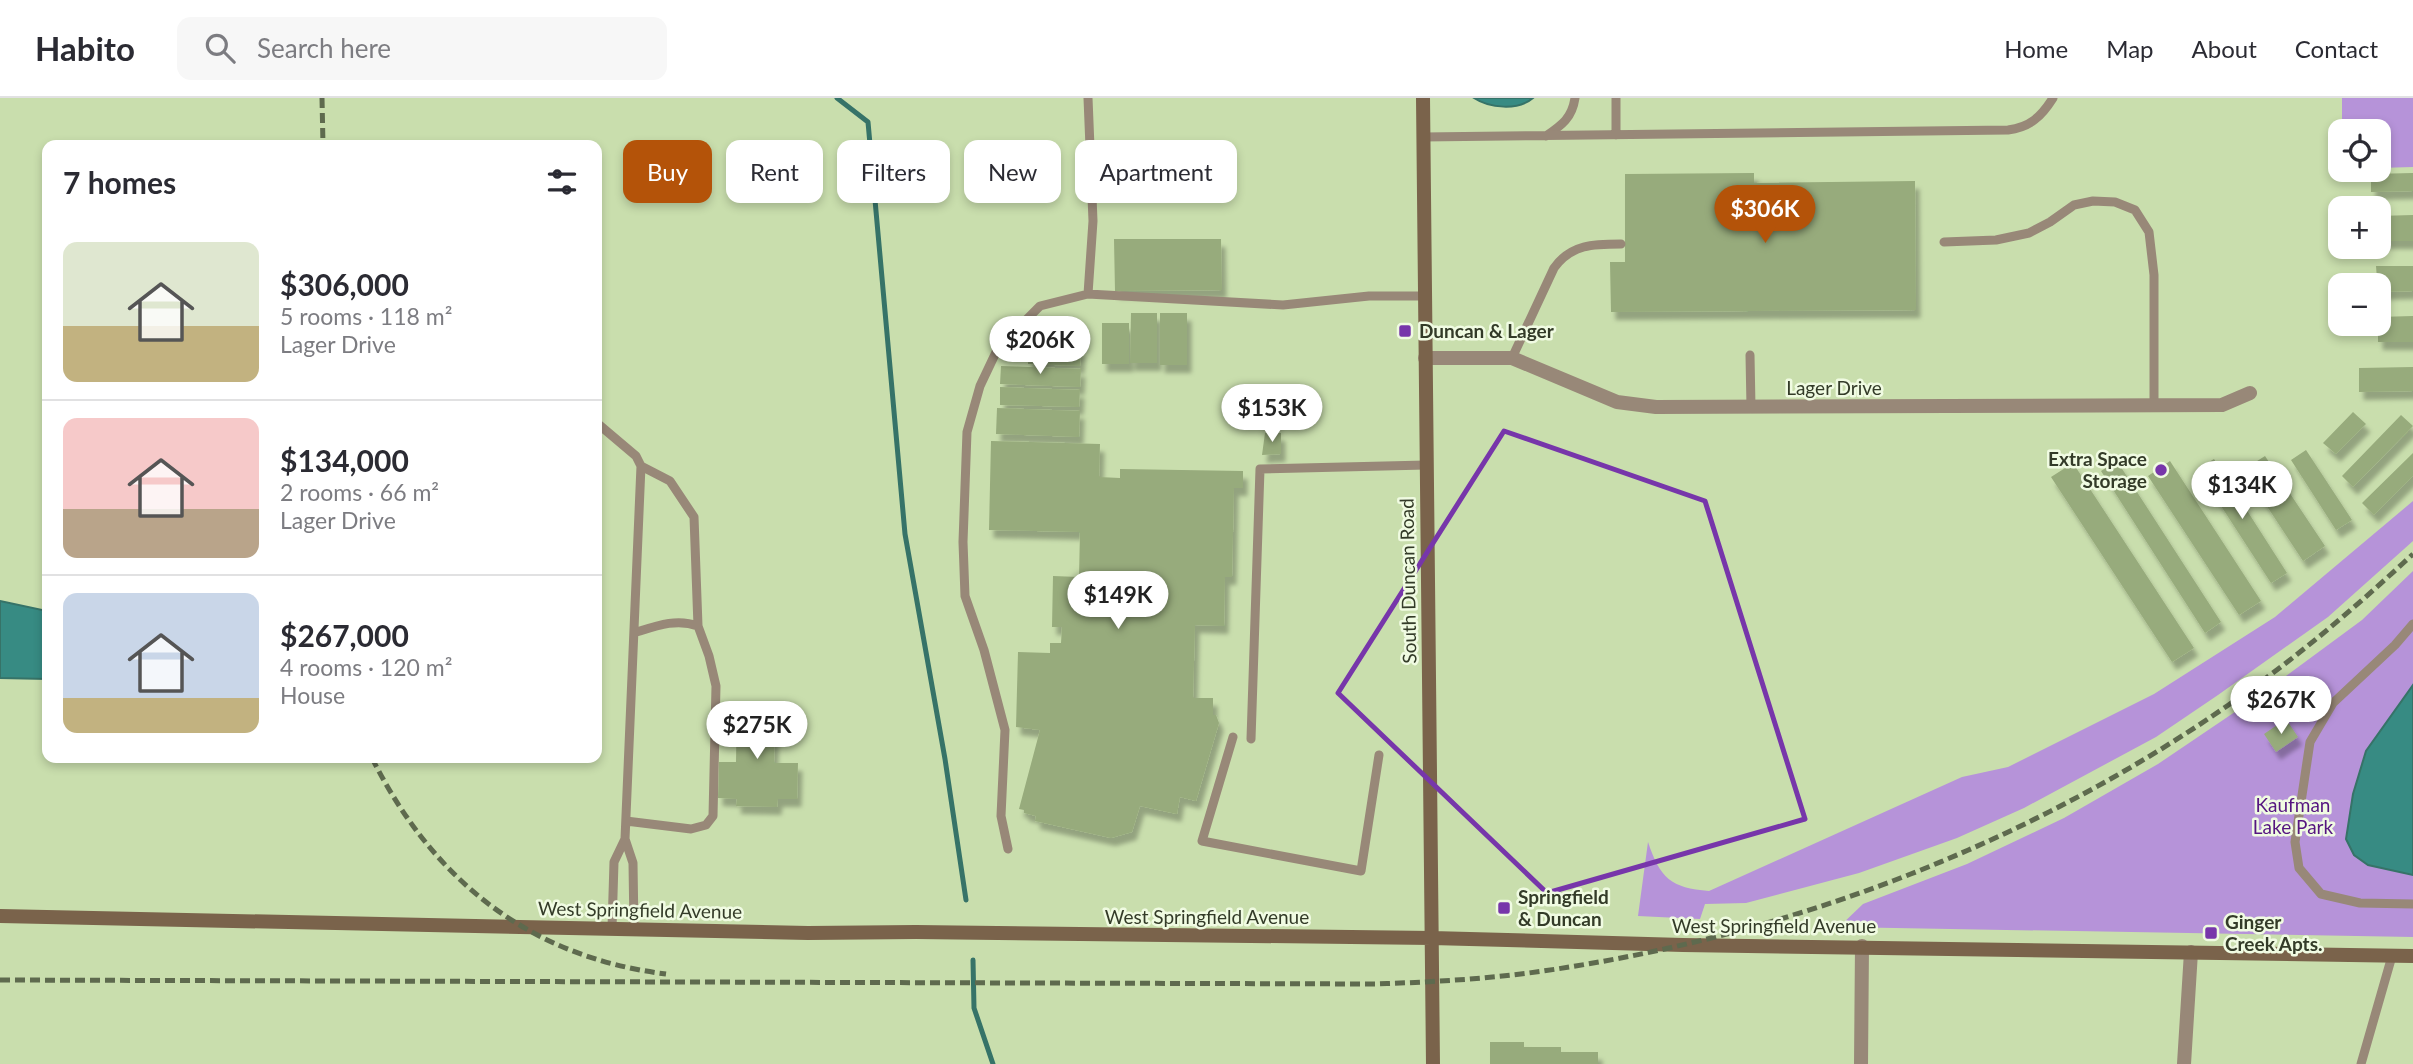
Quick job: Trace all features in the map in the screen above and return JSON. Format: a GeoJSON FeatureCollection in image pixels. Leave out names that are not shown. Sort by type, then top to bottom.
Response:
{"type":"FeatureCollection","features":[{"type":"Feature","properties":{"kind":"main road","name":"South Duncan Road"},"geometry":{"type":"LineString","coordinates":[[1423,98],[1433,1064]]}},
{"type":"Feature","properties":{"kind":"main road","name":"West Springfield Avenue"},"geometry":{"type":"LineString","coordinates":[[0,916],[808,933],[1432,938],[1683,945],[2413,956]]}},
{"type":"Feature","properties":{"kind":"street","name":"Lager Drive"},"geometry":{"type":"LineString","coordinates":[[1425,358],[1512,358],[1617,402],[1656,407],[2222,405],[2250,393]]}},
{"type":"Feature","properties":{"kind":"street"},"geometry":{"type":"LineString","coordinates":[[1861,1064],[1862,946]]}},
{"type":"Feature","properties":{"kind":"street"},"geometry":{"type":"LineString","coordinates":[[2184,1064],[2191,952]]}},
{"type":"Feature","properties":{"kind":"lane"},"geometry":{"type":"LineString","coordinates":[[1088,98],[1093,221],[1088,294]]}},
{"type":"Feature","properties":{"kind":"lane"},"geometry":{"type":"LineString","coordinates":[[1546,136],[1572,114],[1576,98]]}},
{"type":"Feature","properties":{"kind":"lane"},"geometry":{"type":"LineString","coordinates":[[1615,98],[1615,135]]}},
{"type":"Feature","properties":{"kind":"lane"},"geometry":{"type":"LineString","coordinates":[[1423,138],[2008,130],[2023,128],[2039,118],[2053,98]]}},
{"type":"Feature","properties":{"kind":"lane"},"geometry":{"type":"LineString","coordinates":[[1944,242],[1996,240],[2029,233],[2074,205],[2093,201],[2115,202],[2135,210],[2149,232],[2154,275],[2154,405]]}},
{"type":"Feature","properties":{"kind":"lane"},"geometry":{"type":"LineString","coordinates":[[1512,358],[1562,256],[1576,248],[1595,244],[1621,244]]}},
{"type":"Feature","properties":{"kind":"lane"},"geometry":{"type":"LineString","coordinates":[[1008,849],[1001,816],[1005,730],[984,650],[965,596],[967,432],[980,386],[998,348],[1040,306],[1088,294],[1283,305],[1368,296],[1425,296]]}},
{"type":"Feature","properties":{"kind":"lane"},"geometry":{"type":"LineString","coordinates":[[1750,355],[1751,407]]}},
{"type":"Feature","properties":{"kind":"lane"},"geometry":{"type":"LineString","coordinates":[[602,427],[636,456],[641,466],[625,839],[633,863],[634,929]]}},
{"type":"Feature","properties":{"kind":"lane"},"geometry":{"type":"LineString","coordinates":[[1251,739],[1260,470],[1426,465]]}},
{"type":"Feature","properties":{"kind":"lane"},"geometry":{"type":"LineString","coordinates":[[626,821],[691,829],[706,825],[713,816],[716,686],[698,626],[694,517],[670,481],[641,466]]}},
{"type":"Feature","properties":{"kind":"lane"},"geometry":{"type":"LineString","coordinates":[[634,633],[665,623],[686,622],[698,626]]}},
{"type":"Feature","properties":{"kind":"lane"},"geometry":{"type":"LineString","coordinates":[[2413,624],[2395,645],[2333,703],[2310,742],[2295,842],[2299,868],[2321,894],[2360,903],[2413,904]]}},
{"type":"Feature","properties":{"kind":"lane"},"geometry":{"type":"LineString","coordinates":[[1233,737],[1202,841],[1361,872],[1379,755]]}},
{"type":"Feature","properties":{"kind":"lane"},"geometry":{"type":"LineString","coordinates":[[612,928],[614,862],[625,839]]}},
{"type":"Feature","properties":{"kind":"lane"},"geometry":{"type":"LineString","coordinates":[[2361,1064],[2392,956]]}},
{"type":"Feature","properties":{"kind":"highlighted area"},"geometry":{"type":"Polygon","coordinates":[[[1504,431],[1705,501],[1805,819],[1547,893],[1338,693],[1504,431]]]}},
{"type":"Feature","properties":{"kind":"green space"},"geometry":{"type":"Polygon","coordinates":[[[2342,98],[2413,98],[2413,167],[2391,168],[2391,119],[2342,119],[2342,98]]]}},
{"type":"Feature","properties":{"kind":"green space"},"geometry":{"type":"Polygon","coordinates":[[[2413,501],[2413,541],[2328,617],[2156,737],[2024,808],[1957,838],[1859,873],[1746,903],[1705,904],[1700,919],[1638,916],[1648,842],[1657,864],[1669,879],[1685,887],[1709,891],[1962,777],[2008,767],[2154,694],[2275,617],[2413,501]]]}},
{"type":"Feature","properties":{"kind":"green space","name":"Kaufman Lake Park"},"geometry":{"type":"Polygon","coordinates":[[[2413,571],[2413,937],[1839,927],[1863,904],[1967,864],[2064,818],[2158,764],[2260,695],[2362,620],[2413,571]]]}},
{"type":"Feature","properties":{"kind":"water"},"geometry":{"type":"Polygon","coordinates":[[[1474,98],[1533,98],[1520,105],[1504,107],[1474,98]]]}},
{"type":"Feature","properties":{"kind":"water"},"geometry":{"type":"Polygon","coordinates":[[[0,601],[42,610],[42,679],[0,678],[0,601]]]}},
{"type":"Feature","properties":{"kind":"water"},"geometry":{"type":"Polygon","coordinates":[[[2413,685],[2413,875],[2368,865],[2354,855],[2346,839],[2353,794],[2366,751],[2413,685]]]}},
{"type":"Feature","properties":{"kind":"building"},"geometry":{"type":"Polygon","coordinates":[[[1754,173],[1754,183],[1915,181],[1916,310],[1611,312],[1610,262],[1625,262],[1625,174],[1754,173]]]}},
{"type":"Feature","properties":{"kind":"building"},"geometry":{"type":"Polygon","coordinates":[[[2413,173],[2413,191],[2371,192],[2371,182],[2391,182],[2391,174],[2413,173]]]}},
{"type":"Feature","properties":{"kind":"building"},"geometry":{"type":"Polygon","coordinates":[[[2413,215],[2413,241],[2391,241],[2391,216],[2413,215]]]}},
{"type":"Feature","properties":{"kind":"building"},"geometry":{"type":"Polygon","coordinates":[[[1114,239],[1221,239],[1222,290],[1115,291],[1114,239]]]}},
{"type":"Feature","properties":{"kind":"building"},"geometry":{"type":"Polygon","coordinates":[[[2376,266],[2413,266],[2413,291],[2391,292],[2391,273],[2377,273],[2376,266]]]}},
{"type":"Feature","properties":{"kind":"building"},"geometry":{"type":"Polygon","coordinates":[[[1131,313],[1157,313],[1157,363],[1130,363],[1131,313]]]}},
{"type":"Feature","properties":{"kind":"building"},"geometry":{"type":"Polygon","coordinates":[[[1160,313],[1187,313],[1187,365],[1160,365],[1160,313]]]}},
{"type":"Feature","properties":{"kind":"building"},"geometry":{"type":"Polygon","coordinates":[[[2413,316],[2413,342],[2378,342],[2378,336],[2391,336],[2391,317],[2413,316]]]}},
{"type":"Feature","properties":{"kind":"building"},"geometry":{"type":"Polygon","coordinates":[[[1102,323],[1129,323],[1129,364],[1102,364],[1102,323]]]}},
{"type":"Feature","properties":{"kind":"building"},"geometry":{"type":"Polygon","coordinates":[[[1030,325],[1082,326],[1082,344],[1030,342],[1030,325]]]}},
{"type":"Feature","properties":{"kind":"building"},"geometry":{"type":"Polygon","coordinates":[[[1029,346],[1081,348],[1080,366],[1028,364],[1029,346]]]}},
{"type":"Feature","properties":{"kind":"building"},"geometry":{"type":"Polygon","coordinates":[[[1001,366],[1081,369],[1080,387],[1000,384],[1001,366]]]}},
{"type":"Feature","properties":{"kind":"building"},"geometry":{"type":"Polygon","coordinates":[[[2413,367],[2413,391],[2359,392],[2359,368],[2413,367]]]}},
{"type":"Feature","properties":{"kind":"building"},"geometry":{"type":"Polygon","coordinates":[[[1000,387],[1080,390],[1079,407],[1000,405],[1000,387]]]}},
{"type":"Feature","properties":{"kind":"building"},"geometry":{"type":"Polygon","coordinates":[[[997,408],[1080,411],[1079,437],[996,434],[997,408]]]}},
{"type":"Feature","properties":{"kind":"building"},"geometry":{"type":"Polygon","coordinates":[[[2353,412],[2366,424],[2336,454],[2323,443],[2353,412]]]}},
{"type":"Feature","properties":{"kind":"building"},"geometry":{"type":"Polygon","coordinates":[[[2401,415],[2413,426],[2353,487],[2342,476],[2401,415]]]}},
{"type":"Feature","properties":{"kind":"building"},"geometry":{"type":"Polygon","coordinates":[[[1265,433],[1281,433],[1281,454],[1262,455],[1265,433]]]}},
{"type":"Feature","properties":{"kind":"building"},"geometry":{"type":"Polygon","coordinates":[[[991,441],[1100,444],[1099,477],[1120,478],[1120,469],[1243,471],[1243,488],[1234,488],[1232,577],[1225,577],[1224,626],[1195,625],[1193,698],[1213,698],[1213,715],[1216,715],[1219,723],[1196,801],[1180,797],[1177,814],[1140,806],[1132,832],[1111,838],[1035,821],[1036,816],[1019,809],[1040,730],[1016,727],[1018,652],[1050,653],[1050,643],[1061,643],[1062,627],[1052,627],[1053,576],[1079,577],[1080,532],[989,530],[991,441]]]}},
{"type":"Feature","properties":{"kind":"building"},"geometry":{"type":"Polygon","coordinates":[[[2306,450],[2352,520],[2336,530],[2291,460],[2306,450]]]}},
{"type":"Feature","properties":{"kind":"building"},"geometry":{"type":"Polygon","coordinates":[[[2413,453],[2413,476],[2374,515],[2362,503],[2413,453]]]}},
{"type":"Feature","properties":{"kind":"building"},"geometry":{"type":"Polygon","coordinates":[[[2265,456],[2325,546],[2303,561],[2243,470],[2265,456]]]}},
{"type":"Feature","properties":{"kind":"building"},"geometry":{"type":"Polygon","coordinates":[[[2214,459],[2287,573],[2271,583],[2197,469],[2214,459]]]}},
{"type":"Feature","properties":{"kind":"building"},"geometry":{"type":"Polygon","coordinates":[[[2117,461],[2221,622],[2205,633],[2101,471],[2117,461]]]}},
{"type":"Feature","properties":{"kind":"building"},"geometry":{"type":"Polygon","coordinates":[[[2170,461],[2261,601],[2239,615],[2148,476],[2170,461]]]}},
{"type":"Feature","properties":{"kind":"building"},"geometry":{"type":"Polygon","coordinates":[[[2073,463],[2194,648],[2172,662],[2051,477],[2073,463]]]}},
{"type":"Feature","properties":{"kind":"building"},"geometry":{"type":"Polygon","coordinates":[[[737,701],[775,702],[774,763],[798,763],[797,799],[778,799],[777,807],[736,806],[737,799],[718,798],[719,762],[736,762],[737,701]]]}},
{"type":"Feature","properties":{"kind":"building"},"geometry":{"type":"Polygon","coordinates":[[[2286,719],[2298,737],[2276,752],[2264,734],[2286,719]]]}},
{"type":"Feature","properties":{"kind":"building"},"geometry":{"type":"Polygon","coordinates":[[[1490,1042],[1524,1042],[1524,1047],[1561,1047],[1561,1052],[1598,1052],[1598,1064],[1490,1064],[1490,1042]]]}},
{"type":"Feature","properties":{"kind":"waterway"},"geometry":{"type":"LineString","coordinates":[[837,98],[868,122],[905,534],[945,759],[966,900]]}},
{"type":"Feature","properties":{"kind":"waterway"},"geometry":{"type":"LineString","coordinates":[[973,960],[974,1008],[993,1064]]}},
{"type":"Feature","properties":{"kind":"railway"},"geometry":{"type":"LineString","coordinates":[[322,98],[323,140]]}},
{"type":"Feature","properties":{"kind":"railway"},"geometry":{"type":"LineString","coordinates":[[0,980],[1376,984],[1522,974],[1643,954],[1742,930],[1839,900],[1934,865],[2027,823],[2117,775],[2203,722],[2286,663],[2351,610],[2413,554]]}},
{"type":"Feature","properties":{"kind":"railway"},"geometry":{"type":"LineString","coordinates":[[375,763],[424,841],[456,875],[490,905],[529,930],[571,950],[617,965],[666,974]]}},
{"type":"Feature","properties":{"kind":"place","name":"Duncan & Lager"},"geometry":{"type":"Point","coordinates":[1405,331]}},
{"type":"Feature","properties":{"kind":"place","name":"Extra Space Storage"},"geometry":{"type":"Point","coordinates":[2161,470]}},
{"type":"Feature","properties":{"kind":"place","name":"Springfield & Duncan"},"geometry":{"type":"Point","coordinates":[1504,908]}},
{"type":"Feature","properties":{"kind":"place","name":"Ginger Creek Apts."},"geometry":{"type":"Point","coordinates":[2211,933]}}]}
